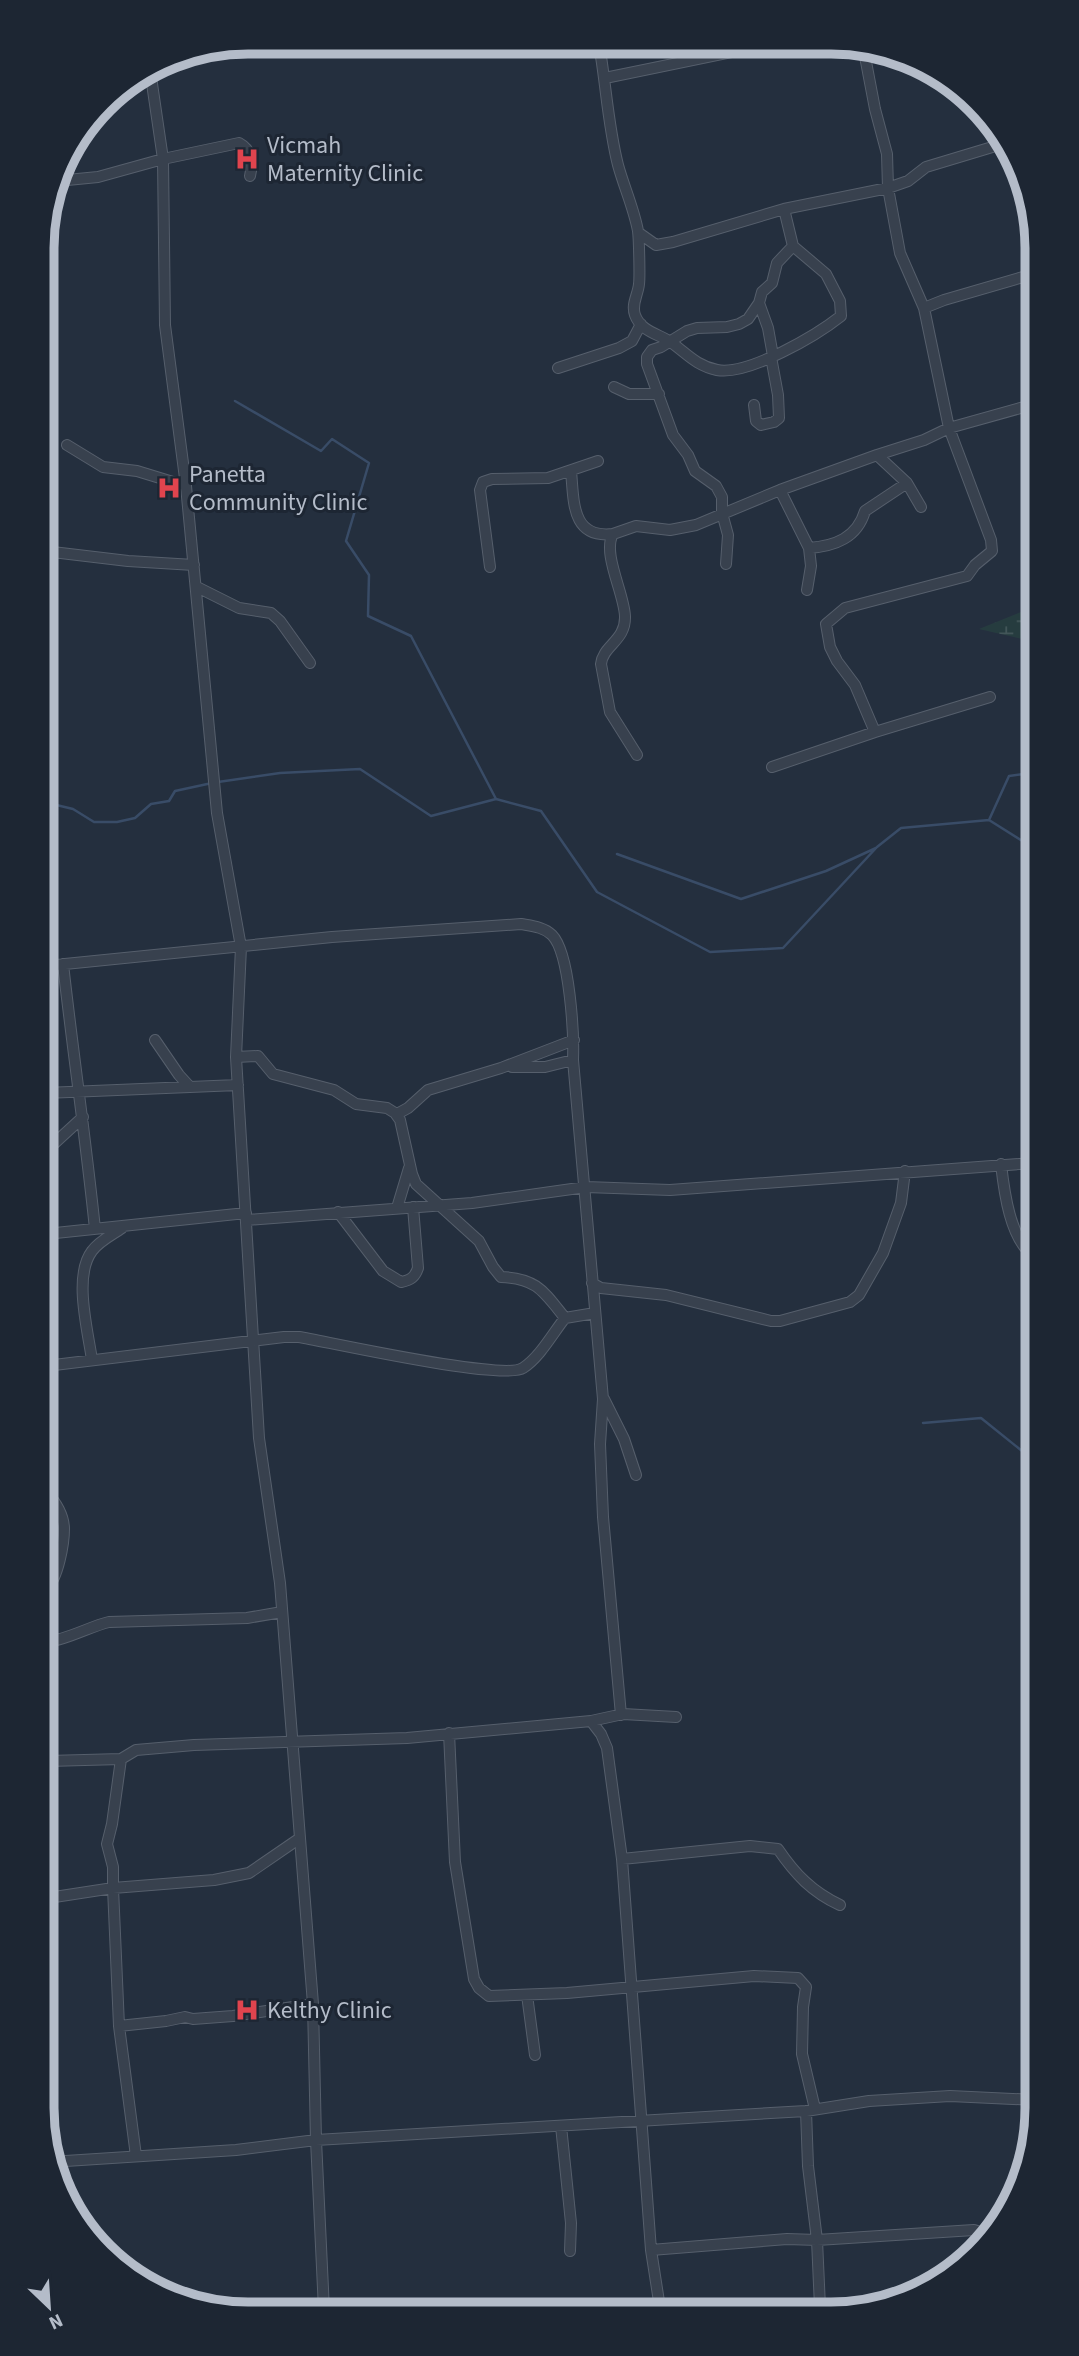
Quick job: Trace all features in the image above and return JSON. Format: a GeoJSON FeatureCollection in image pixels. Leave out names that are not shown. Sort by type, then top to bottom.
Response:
{"type":"FeatureCollection","features":[{"type":"Feature","properties":{"kind":"street"},"geometry":{"type":"LineString","coordinates":[[601,54],[618,164],[639,233],[640,281],[633,306],[635,317],[641,324],[653,334],[670,341],[693,361],[720,371],[735,369],[772,356],[808,339],[841,316],[840,301],[826,274],[793,246],[784,209]]}},
{"type":"Feature","properties":{"kind":"street"},"geometry":{"type":"LineString","coordinates":[[605,78],[721,54]]}},
{"type":"Feature","properties":{"kind":"street"},"geometry":{"type":"LineString","coordinates":[[865,58],[887,155],[888,188],[900,253],[924,308],[949,428],[991,540],[992,551],[975,565],[967,576],[845,608],[826,624],[830,647],[855,685],[874,732]]}},
{"type":"Feature","properties":{"kind":"street"},"geometry":{"type":"LineString","coordinates":[[151,80],[163,159],[165,325],[197,587],[217,813],[241,947],[236,1057],[259,1438],[282,1612],[313,2004],[324,2302]]}},
{"type":"Feature","properties":{"kind":"street"},"geometry":{"type":"LineString","coordinates":[[67,180],[98,177],[163,159],[239,143],[250,155],[250,176]]}},
{"type":"Feature","properties":{"kind":"street"},"geometry":{"type":"LineString","coordinates":[[639,233],[656,245],[784,209],[888,188],[908,181],[926,167],[996,146]]}},
{"type":"Feature","properties":{"kind":"street"},"geometry":{"type":"LineString","coordinates":[[726,564],[728,535],[722,513],[722,497],[716,486],[695,471],[688,455],[673,435],[647,364],[647,357],[652,350],[687,331],[739,324],[748,318],[759,303],[762,292],[772,283],[777,263],[793,246]]}},
{"type":"Feature","properties":{"kind":"street"},"geometry":{"type":"LineString","coordinates":[[924,308],[1025,276]]}},
{"type":"Feature","properties":{"kind":"street"},"geometry":{"type":"LineString","coordinates":[[754,405],[756,421],[761,425],[779,418],[768,328],[759,303]]}},
{"type":"Feature","properties":{"kind":"street"},"geometry":{"type":"LineString","coordinates":[[558,368],[619,348],[632,341],[641,324]]}},
{"type":"Feature","properties":{"kind":"street"},"geometry":{"type":"LineString","coordinates":[[614,387],[629,394],[659,394]]}},
{"type":"Feature","properties":{"kind":"street"},"geometry":{"type":"LineString","coordinates":[[571,471],[575,508],[582,524],[596,534],[613,534],[622,529],[642,526],[670,530],[696,525],[780,490],[924,440],[949,428],[1025,407]]}},
{"type":"Feature","properties":{"kind":"street"},"geometry":{"type":"LineString","coordinates":[[67,445],[103,467],[137,471],[186,486]]}},
{"type":"Feature","properties":{"kind":"street"},"geometry":{"type":"LineString","coordinates":[[877,455],[908,483],[921,506]]}},
{"type":"Feature","properties":{"kind":"street"},"geometry":{"type":"LineString","coordinates":[[490,568],[480,484],[492,479],[544,479],[598,461]]}},
{"type":"Feature","properties":{"kind":"street"},"geometry":{"type":"LineString","coordinates":[[809,548],[833,545],[845,539],[861,524],[865,511],[908,483]]}},
{"type":"Feature","properties":{"kind":"street"},"geometry":{"type":"LineString","coordinates":[[780,490],[809,548],[811,566],[807,590]]}},
{"type":"Feature","properties":{"kind":"street"},"geometry":{"type":"LineString","coordinates":[[613,534],[610,550],[624,604],[625,627],[619,639],[602,658],[601,664],[610,712],[637,755]]}},
{"type":"Feature","properties":{"kind":"street"},"geometry":{"type":"LineString","coordinates":[[55,552],[194,565]]}},
{"type":"Feature","properties":{"kind":"street"},"geometry":{"type":"LineString","coordinates":[[197,587],[239,608],[271,613],[280,621],[310,663]]}},
{"type":"Feature","properties":{"kind":"street"},"geometry":{"type":"LineString","coordinates":[[772,768],[874,732],[990,697]]}},
{"type":"Feature","properties":{"kind":"street"},"geometry":{"type":"LineString","coordinates":[[55,965],[332,937],[521,924],[535,926],[552,934],[561,951],[568,984],[574,1040],[573,1060],[603,1399],[600,1444],[603,1505],[621,1715]]}},
{"type":"Feature","properties":{"kind":"street"},"geometry":{"type":"LineString","coordinates":[[63,964],[95,1229]]}},
{"type":"Feature","properties":{"kind":"street"},"geometry":{"type":"LineString","coordinates":[[155,1040],[190,1087]]}},
{"type":"Feature","properties":{"kind":"street"},"geometry":{"type":"LineString","coordinates":[[397,1114],[428,1090],[501,1068],[574,1040]]}},
{"type":"Feature","properties":{"kind":"street"},"geometry":{"type":"LineString","coordinates":[[236,1057],[258,1056],[273,1074],[334,1090],[352,1102],[383,1107],[397,1114],[412,1177],[419,1187],[441,1204],[482,1244],[501,1277],[513,1277],[538,1286],[565,1318]]}},
{"type":"Feature","properties":{"kind":"street"},"geometry":{"type":"LineString","coordinates":[[501,1068],[545,1067],[573,1060]]}},
{"type":"Feature","properties":{"kind":"street"},"geometry":{"type":"LineString","coordinates":[[55,1092],[238,1085]]}},
{"type":"Feature","properties":{"kind":"street"},"geometry":{"type":"LineString","coordinates":[[55,1142],[83,1116]]}},
{"type":"Feature","properties":{"kind":"street"},"geometry":{"type":"LineString","coordinates":[[397,1208],[410,1163]]}},
{"type":"Feature","properties":{"kind":"street"},"geometry":{"type":"LineString","coordinates":[[54,1233],[247,1217],[472,1203],[586,1187],[670,1190],[1025,1163]]}},
{"type":"Feature","properties":{"kind":"street"},"geometry":{"type":"LineString","coordinates":[[1001,1164],[1005,1193],[1024,1248]]}},
{"type":"Feature","properties":{"kind":"street"},"geometry":{"type":"LineString","coordinates":[[593,1283],[601,1288],[666,1295],[771,1321],[780,1321],[850,1302],[859,1295],[883,1253],[901,1203],[905,1171]]}},
{"type":"Feature","properties":{"kind":"street"},"geometry":{"type":"LineString","coordinates":[[338,1212],[383,1271],[401,1282],[410,1280],[418,1268],[413,1207]]}},
{"type":"Feature","properties":{"kind":"street"},"geometry":{"type":"LineString","coordinates":[[92,1360],[82,1276],[91,1252],[102,1241],[126,1226]]}},
{"type":"Feature","properties":{"kind":"street"},"geometry":{"type":"LineString","coordinates":[[54,1365],[254,1339],[299,1338],[468,1368],[516,1371],[531,1362],[565,1318],[595,1313]]}},
{"type":"Feature","properties":{"kind":"street"},"geometry":{"type":"LineString","coordinates":[[603,1399],[624,1439],[636,1475]]}},
{"type":"Feature","properties":{"kind":"street"},"geometry":{"type":"LineString","coordinates":[[54,1502],[64,1527],[54,1578]]}},
{"type":"Feature","properties":{"kind":"street"},"geometry":{"type":"LineString","coordinates":[[54,1640],[109,1622],[247,1618],[282,1612]]}},
{"type":"Feature","properties":{"kind":"street"},"geometry":{"type":"LineString","coordinates":[[54,1761],[121,1759],[136,1750],[194,1745],[292,1744],[449,1733],[592,1721],[621,1715],[676,1717]]}},
{"type":"Feature","properties":{"kind":"street"},"geometry":{"type":"LineString","coordinates":[[592,1721],[607,1748],[622,1860],[640,2121],[646,2163],[650,2250],[659,2302]]}},
{"type":"Feature","properties":{"kind":"street"},"geometry":{"type":"LineString","coordinates":[[449,1733],[455,1862],[474,1979],[479,1988],[489,1996],[632,1988],[754,1976],[798,1978],[806,1987],[802,2054],[810,2110],[808,2166],[817,2240],[820,2302]]}},
{"type":"Feature","properties":{"kind":"street"},"geometry":{"type":"LineString","coordinates":[[121,1759],[107,1844],[113,1867],[119,2026],[136,2156]]}},
{"type":"Feature","properties":{"kind":"street"},"geometry":{"type":"LineString","coordinates":[[54,1897],[113,1888],[214,1880],[249,1873],[300,1838]]}},
{"type":"Feature","properties":{"kind":"street"},"geometry":{"type":"LineString","coordinates":[[622,1860],[750,1846],[778,1849],[817,1894],[840,1905]]}},
{"type":"Feature","properties":{"kind":"street"},"geometry":{"type":"LineString","coordinates":[[527,1995],[536,2055]]}},
{"type":"Feature","properties":{"kind":"street"},"geometry":{"type":"LineString","coordinates":[[119,2026],[185,2017],[193,2019],[233,2016],[313,2004]]}},
{"type":"Feature","properties":{"kind":"street"},"geometry":{"type":"LineString","coordinates":[[62,2161],[236,2150],[316,2140],[810,2110],[869,2101],[950,2096],[1024,2099]]}},
{"type":"Feature","properties":{"kind":"street"},"geometry":{"type":"LineString","coordinates":[[561,2126],[571,2223],[570,2251]]}},
{"type":"Feature","properties":{"kind":"street"},"geometry":{"type":"LineString","coordinates":[[650,2250],[788,2239],[980,2232]]}},
{"type":"Feature","properties":{"kind":"green space"},"geometry":{"type":"Polygon","coordinates":[[[1025,611],[1025,640],[979,629],[1025,611]]]}},
{"type":"Feature","properties":{"kind":"waterway"},"geometry":{"type":"LineString","coordinates":[[235,401],[321,451],[332,439],[369,463],[346,541],[369,575],[368,616],[411,636],[496,799],[541,811],[597,892],[710,952],[783,948],[877,847],[901,828],[989,820],[1025,842]]}},
{"type":"Feature","properties":{"kind":"waterway"},"geometry":{"type":"LineString","coordinates":[[218,782],[280,773],[360,769],[431,816],[496,799]]}},
{"type":"Feature","properties":{"kind":"waterway"},"geometry":{"type":"LineString","coordinates":[[989,820],[1009,776],[1025,774]]}},
{"type":"Feature","properties":{"kind":"waterway"},"geometry":{"type":"LineString","coordinates":[[55,805],[73,809],[94,822],[117,822],[135,818],[151,804],[169,801],[175,791],[212,783]]}},
{"type":"Feature","properties":{"kind":"waterway"},"geometry":{"type":"LineString","coordinates":[[617,854],[741,899],[826,871],[876,848]]}},
{"type":"Feature","properties":{"kind":"waterway"},"geometry":{"type":"LineString","coordinates":[[923,1423],[981,1418],[1024,1453]]}},
{"type":"Feature","properties":{"kind":"place","name":"Vicmah Maternity Clinic"},"geometry":{"type":"Point","coordinates":[247,159]}},
{"type":"Feature","properties":{"kind":"place","name":"Panetta Community Clinic"},"geometry":{"type":"Point","coordinates":[169,488]}},
{"type":"Feature","properties":{"kind":"place","name":"Kelthy Clinic"},"geometry":{"type":"Point","coordinates":[247,2010]}}]}
